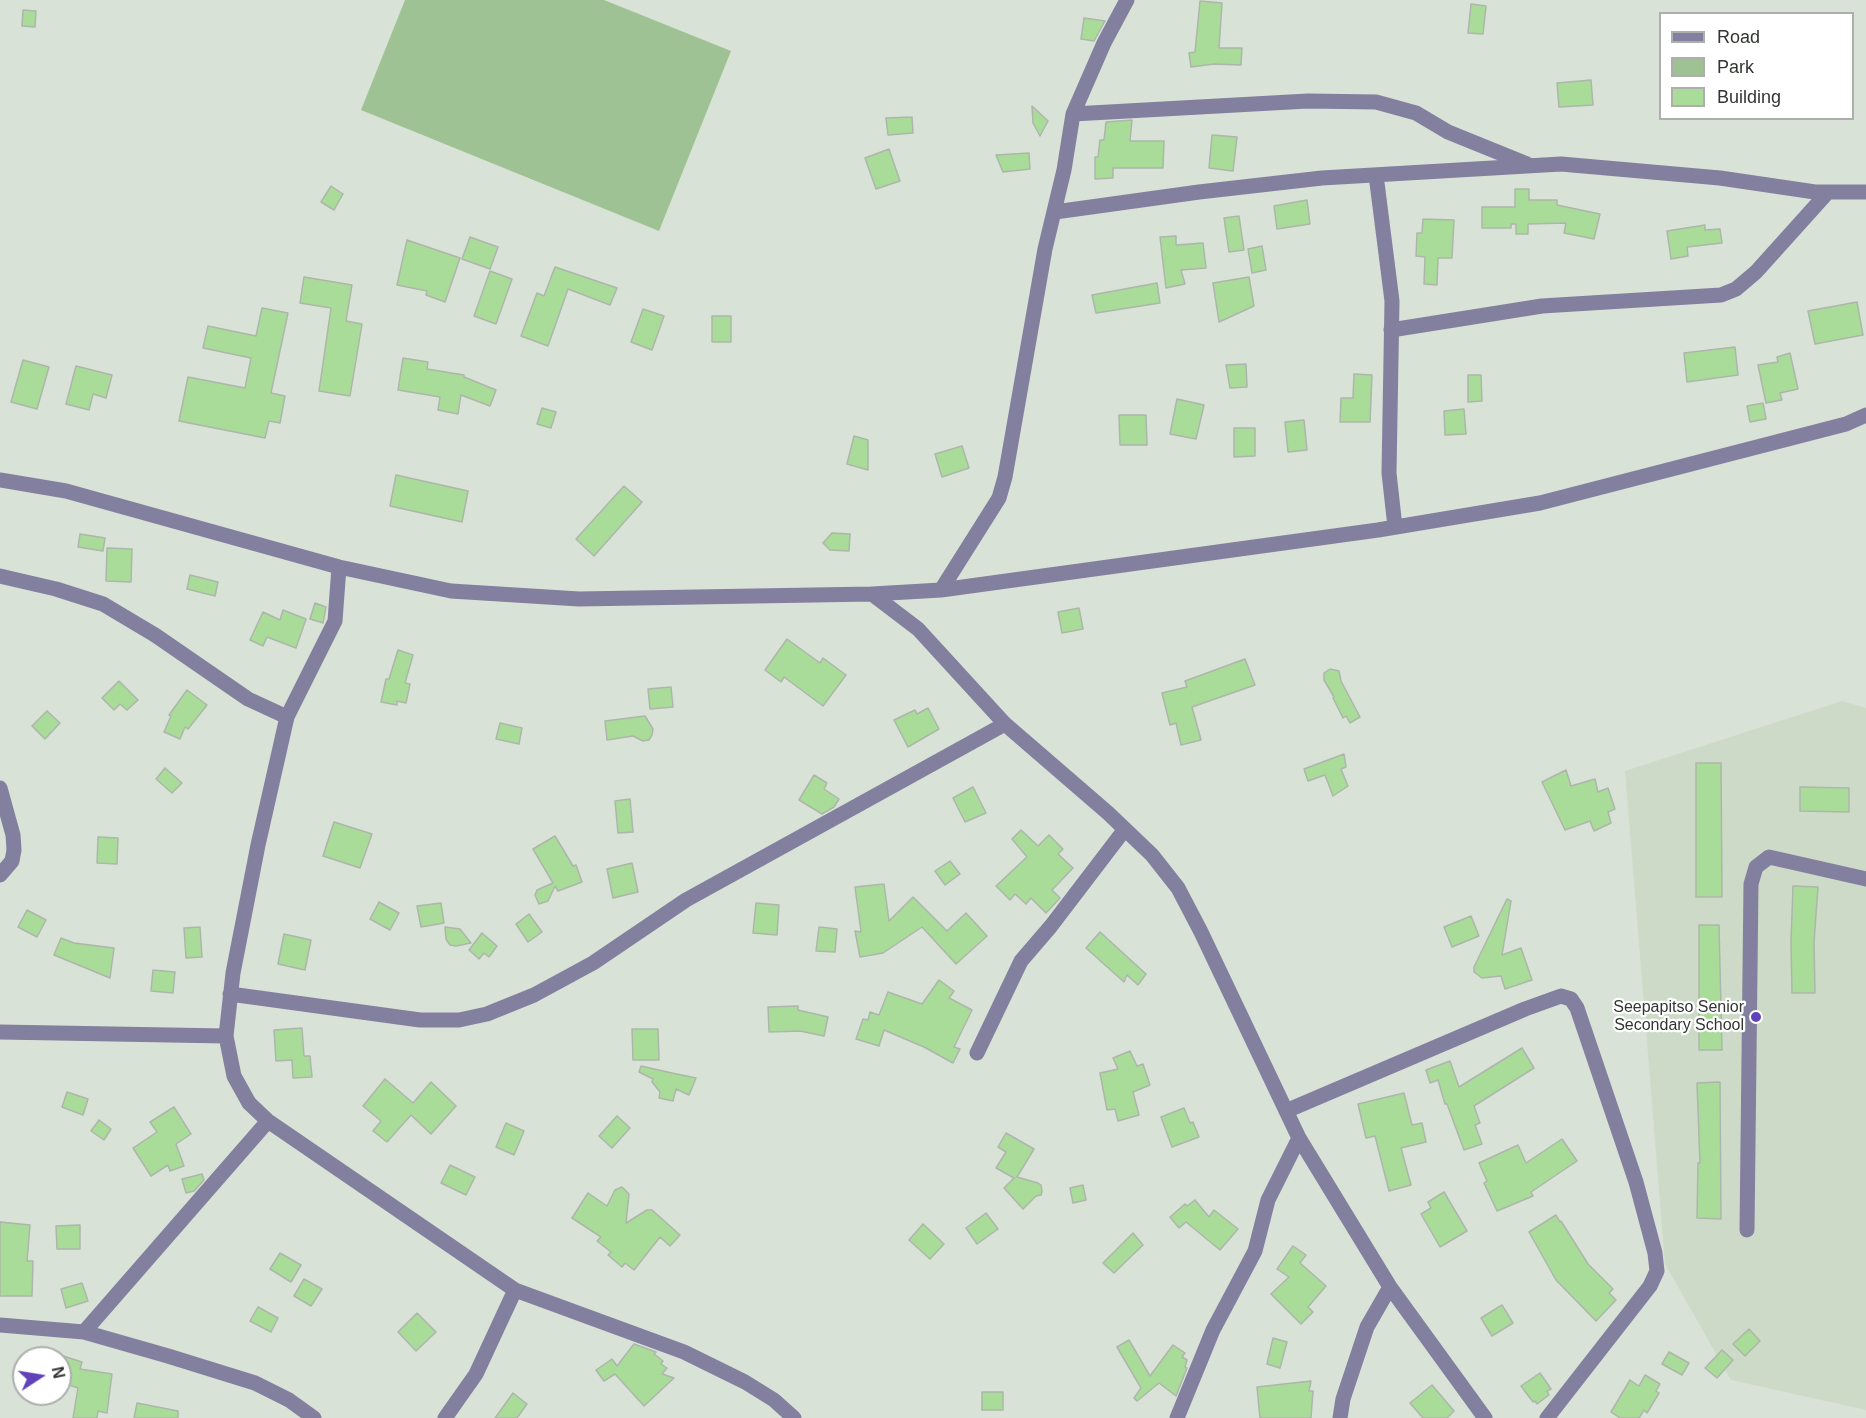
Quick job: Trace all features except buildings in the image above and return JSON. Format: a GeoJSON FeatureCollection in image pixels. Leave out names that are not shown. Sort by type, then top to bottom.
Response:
{"type":"FeatureCollection","features":[{"type":"Feature","properties":{"kind":"street"},"geometry":{"type":"LineString","coordinates":[[941,590],[999,498],[1005,477],[1045,249],[1055,212],[1073,114],[1104,43],[1126,0]]}},
{"type":"Feature","properties":{"kind":"street"},"geometry":{"type":"LineString","coordinates":[[1073,114],[1308,101],[1376,102],[1416,113],[1448,132],[1532,166]]}},
{"type":"Feature","properties":{"kind":"street"},"geometry":{"type":"LineString","coordinates":[[1055,212],[1210,190],[1322,178],[1561,164],[1720,178],[1815,192],[1866,192]]}},
{"type":"Feature","properties":{"kind":"street"},"geometry":{"type":"LineString","coordinates":[[1376,175],[1392,302],[1389,473],[1395,527]]}},
{"type":"Feature","properties":{"kind":"street"},"geometry":{"type":"LineString","coordinates":[[1391,330],[1542,306],[1721,295],[1736,288],[1756,272],[1828,192]]}},
{"type":"Feature","properties":{"kind":"street"},"geometry":{"type":"LineString","coordinates":[[0,480],[66,491],[339,567],[451,591],[579,599],[872,594],[941,590],[1395,527],[1540,503],[1846,424],[1866,415]]}},
{"type":"Feature","properties":{"kind":"street"},"geometry":{"type":"LineString","coordinates":[[339,567],[335,621],[287,717],[256,857],[230,994],[226,1036],[234,1076],[249,1103],[268,1121],[515,1290],[684,1352],[746,1382],[774,1400],[794,1418]]}},
{"type":"Feature","properties":{"kind":"street"},"geometry":{"type":"LineString","coordinates":[[0,576],[56,589],[103,604],[155,635],[248,699],[287,717]]}},
{"type":"Feature","properties":{"kind":"street"},"geometry":{"type":"LineString","coordinates":[[872,594],[918,629],[1005,724],[1125,829],[1152,855],[1178,888],[1299,1138],[1390,1287],[1485,1418]]}},
{"type":"Feature","properties":{"kind":"street"},"geometry":{"type":"LineString","coordinates":[[230,994],[420,1020],[459,1020],[487,1014],[534,996],[593,963],[686,900],[1005,724]]}},
{"type":"Feature","properties":{"kind":"street"},"geometry":{"type":"LineString","coordinates":[[0,788],[13,835],[14,850],[12,861],[0,875]]}},
{"type":"Feature","properties":{"kind":"street"},"geometry":{"type":"LineString","coordinates":[[977,1053],[1022,961],[1125,829]]}},
{"type":"Feature","properties":{"kind":"street"},"geometry":{"type":"LineString","coordinates":[[1747,1230],[1751,884],[1756,867],[1770,857],[1866,879]]}},
{"type":"Feature","properties":{"kind":"street"},"geometry":{"type":"LineString","coordinates":[[1286,1112],[1525,1009],[1561,996],[1571,999],[1577,1008],[1636,1182],[1655,1253],[1657,1271],[1650,1286],[1547,1418]]}},
{"type":"Feature","properties":{"kind":"street"},"geometry":{"type":"LineString","coordinates":[[0,1032],[226,1036]]}},
{"type":"Feature","properties":{"kind":"street"},"geometry":{"type":"LineString","coordinates":[[84,1332],[268,1121]]}},
{"type":"Feature","properties":{"kind":"street"},"geometry":{"type":"LineString","coordinates":[[1177,1418],[1213,1330],[1255,1251],[1268,1200],[1299,1138]]}},
{"type":"Feature","properties":{"kind":"street"},"geometry":{"type":"LineString","coordinates":[[1340,1418],[1343,1399],[1367,1327],[1390,1287]]}},
{"type":"Feature","properties":{"kind":"street"},"geometry":{"type":"LineString","coordinates":[[445,1418],[476,1374],[515,1290]]}},
{"type":"Feature","properties":{"kind":"street"},"geometry":{"type":"LineString","coordinates":[[0,1325],[84,1332],[255,1383],[289,1400],[314,1418]]}},
{"type":"Feature","properties":{"kind":"shaded area","name":"Seepapitso Senior Secondary School"},"geometry":{"type":"Polygon","coordinates":[[[1842,701],[1866,708],[1866,1410],[1731,1380],[1665,1264],[1625,771],[1842,701]]]}},
{"type":"Feature","properties":{"kind":"green space"},"geometry":{"type":"Polygon","coordinates":[[[405,0],[604,0],[731,51],[659,231],[361,110],[405,0]]]}},
{"type":"Feature","properties":{"kind":"place","name":"Seepapitso Senior Secondary School"},"geometry":{"type":"Point","coordinates":[1756,1017]}}]}
